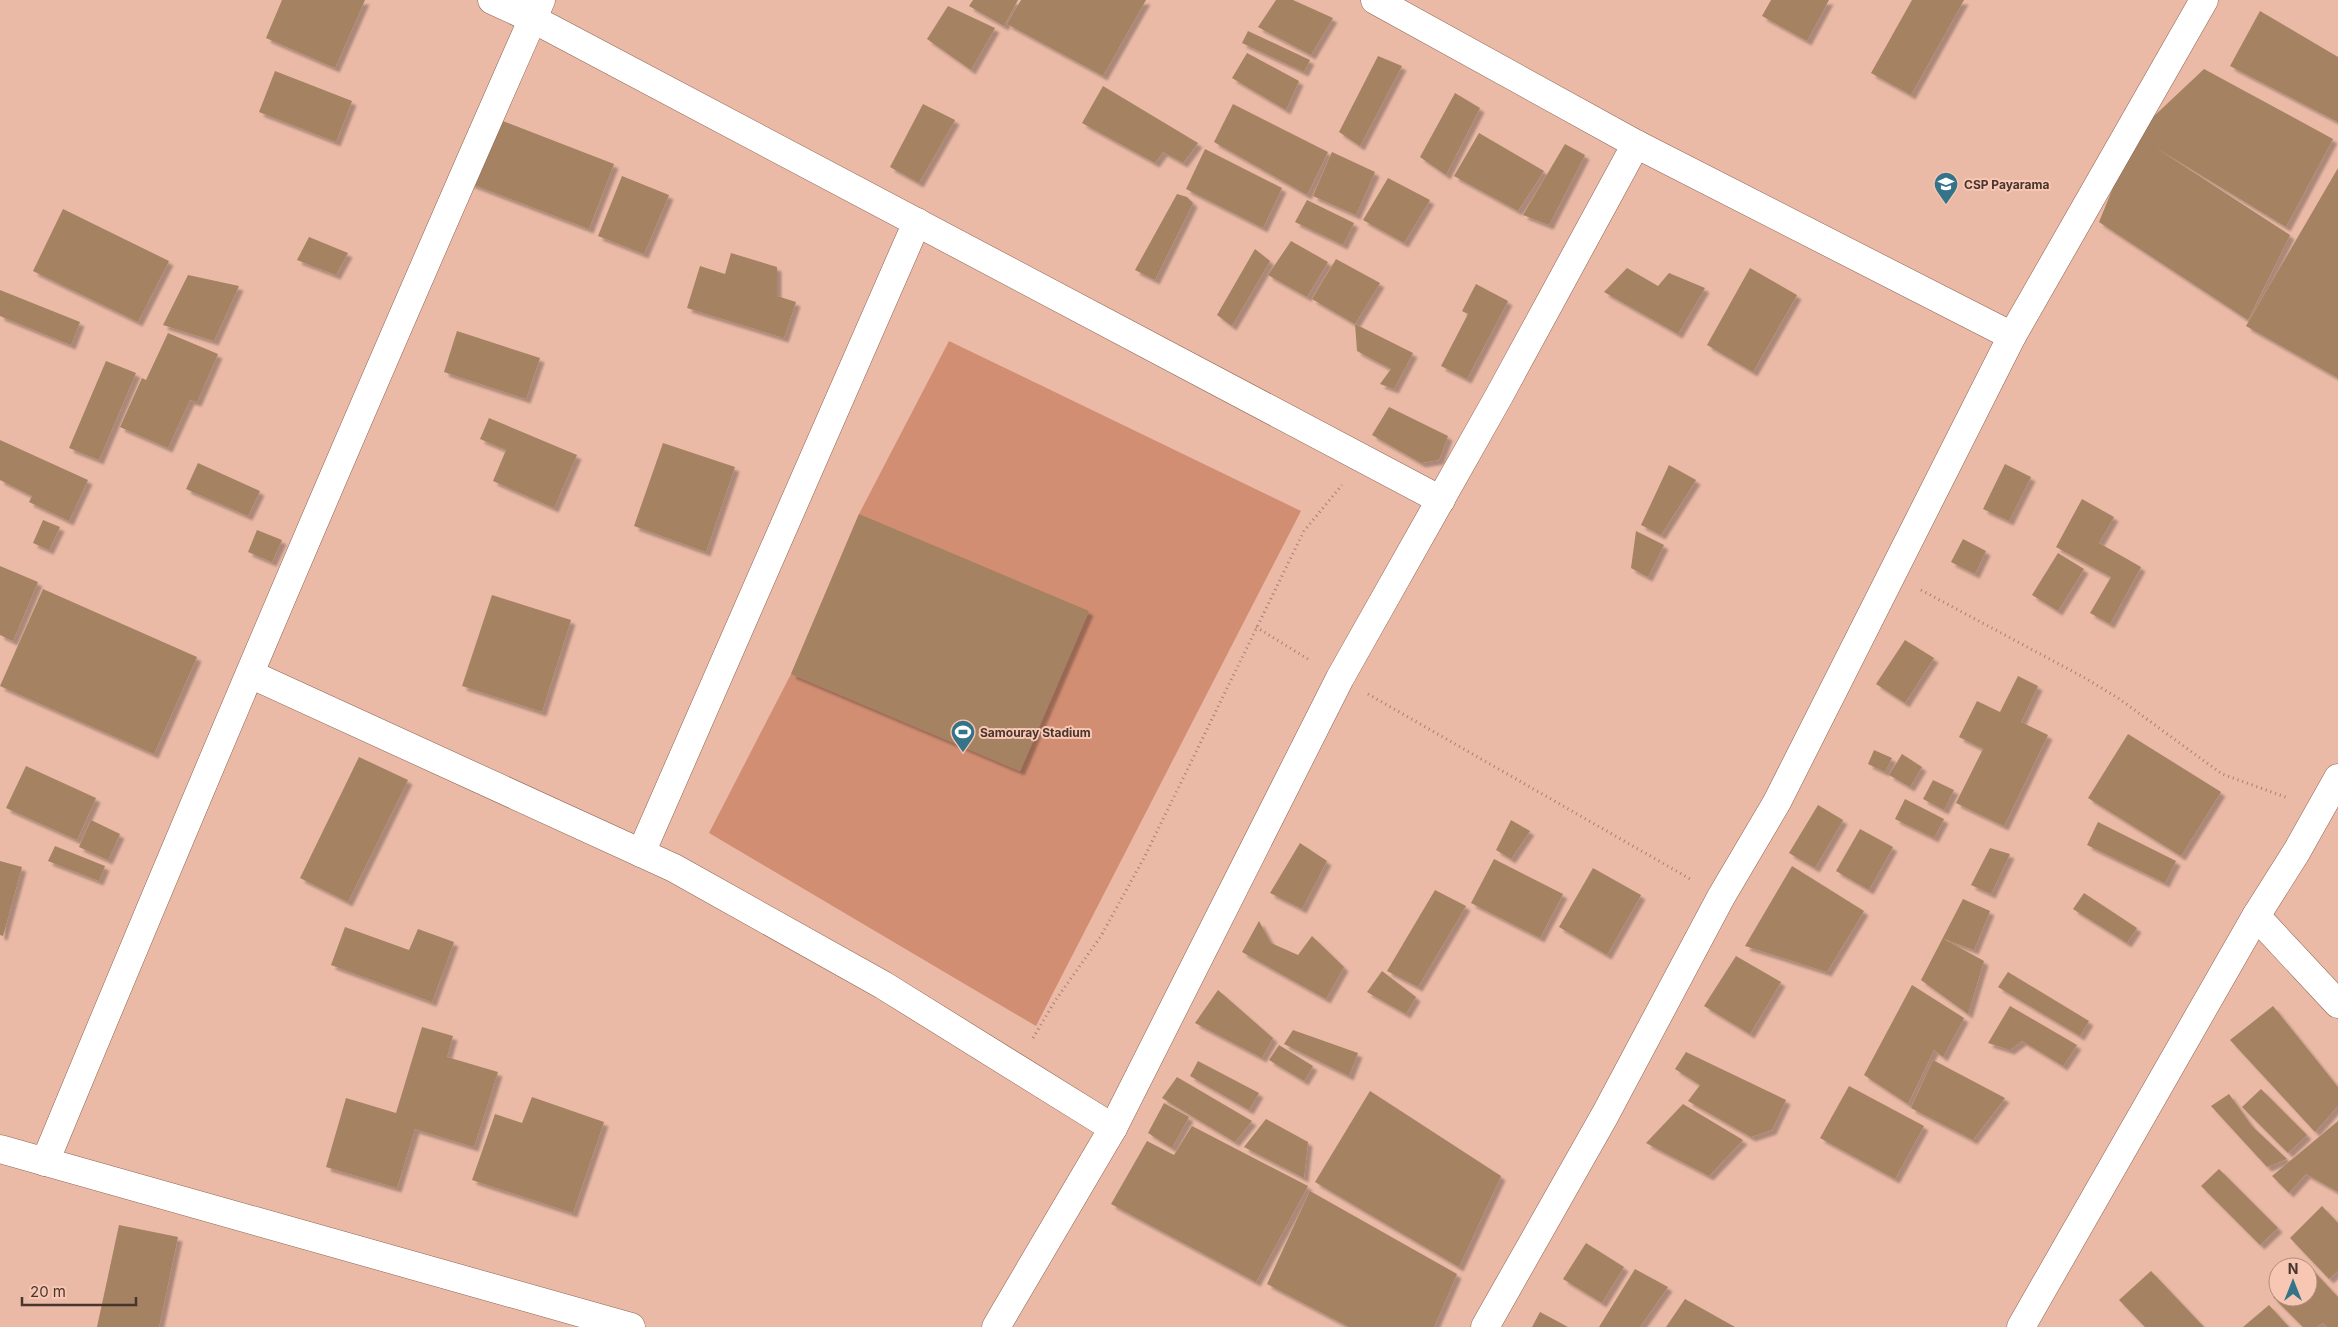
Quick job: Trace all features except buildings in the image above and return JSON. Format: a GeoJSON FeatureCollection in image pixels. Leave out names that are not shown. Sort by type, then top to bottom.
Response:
{"type":"FeatureCollection","features":[{"type":"Feature","properties":{"kind":"street"},"geometry":{"type":"LineString","coordinates":[[492,0],[537,10],[917,222],[1441,500]]}},
{"type":"Feature","properties":{"kind":"street"},"geometry":{"type":"LineString","coordinates":[[1375,0],[1636,144],[2012,336]]}},
{"type":"Feature","properties":{"kind":"street"},"geometry":{"type":"LineString","coordinates":[[1485,1327],[1605,1115],[1721,897],[1777,802],[2012,336],[2204,0]]}},
{"type":"Feature","properties":{"kind":"street"},"geometry":{"type":"LineString","coordinates":[[45,1162],[250,674],[477,144],[537,10]]}},
{"type":"Feature","properties":{"kind":"street"},"geometry":{"type":"LineString","coordinates":[[996,1327],[1113,1128],[1340,678],[1441,500],[1636,144]]}},
{"type":"Feature","properties":{"kind":"street"},"geometry":{"type":"LineString","coordinates":[[641,853],[917,222]]}},
{"type":"Feature","properties":{"kind":"street"},"geometry":{"type":"LineString","coordinates":[[250,674],[674,868],[883,985],[1113,1128]]}},
{"type":"Feature","properties":{"kind":"street"},"geometry":{"type":"LineString","coordinates":[[2021,1327],[2256,916],[2297,851],[2338,778]]}},
{"type":"Feature","properties":{"kind":"street"},"geometry":{"type":"LineString","coordinates":[[2256,916],[2338,1004]]}},
{"type":"Feature","properties":{"kind":"street"},"geometry":{"type":"LineString","coordinates":[[0,1149],[631,1327]]}},
{"type":"Feature","properties":{"kind":"path"},"geometry":{"type":"LineString","coordinates":[[1016,1068],[1055,1000],[1101,936],[1145,856],[1200,748],[1225,688],[1304,531],[1363,459]]}},
{"type":"Feature","properties":{"kind":"path"},"geometry":{"type":"LineString","coordinates":[[1891,575],[2085,678],[2118,698],[2222,774],[2320,809]]}},
{"type":"Feature","properties":{"kind":"path"},"geometry":{"type":"LineString","coordinates":[[1256,627],[1340,678],[1721,897]]}},
{"type":"Feature","properties":{"kind":"shaded area","name":"Samouray Stadium"},"geometry":{"type":"Polygon","coordinates":[[[949,341],[1301,511],[1036,1026],[709,833],[791,674],[859,514],[949,341]]]}},
{"type":"Feature","properties":{"kind":"place","name":"CSP Payarama"},"geometry":{"type":"Point","coordinates":[1946,205]}},
{"type":"Feature","properties":{"kind":"place","name":"Samouray Stadium"},"geometry":{"type":"Point","coordinates":[963,753]}}]}
